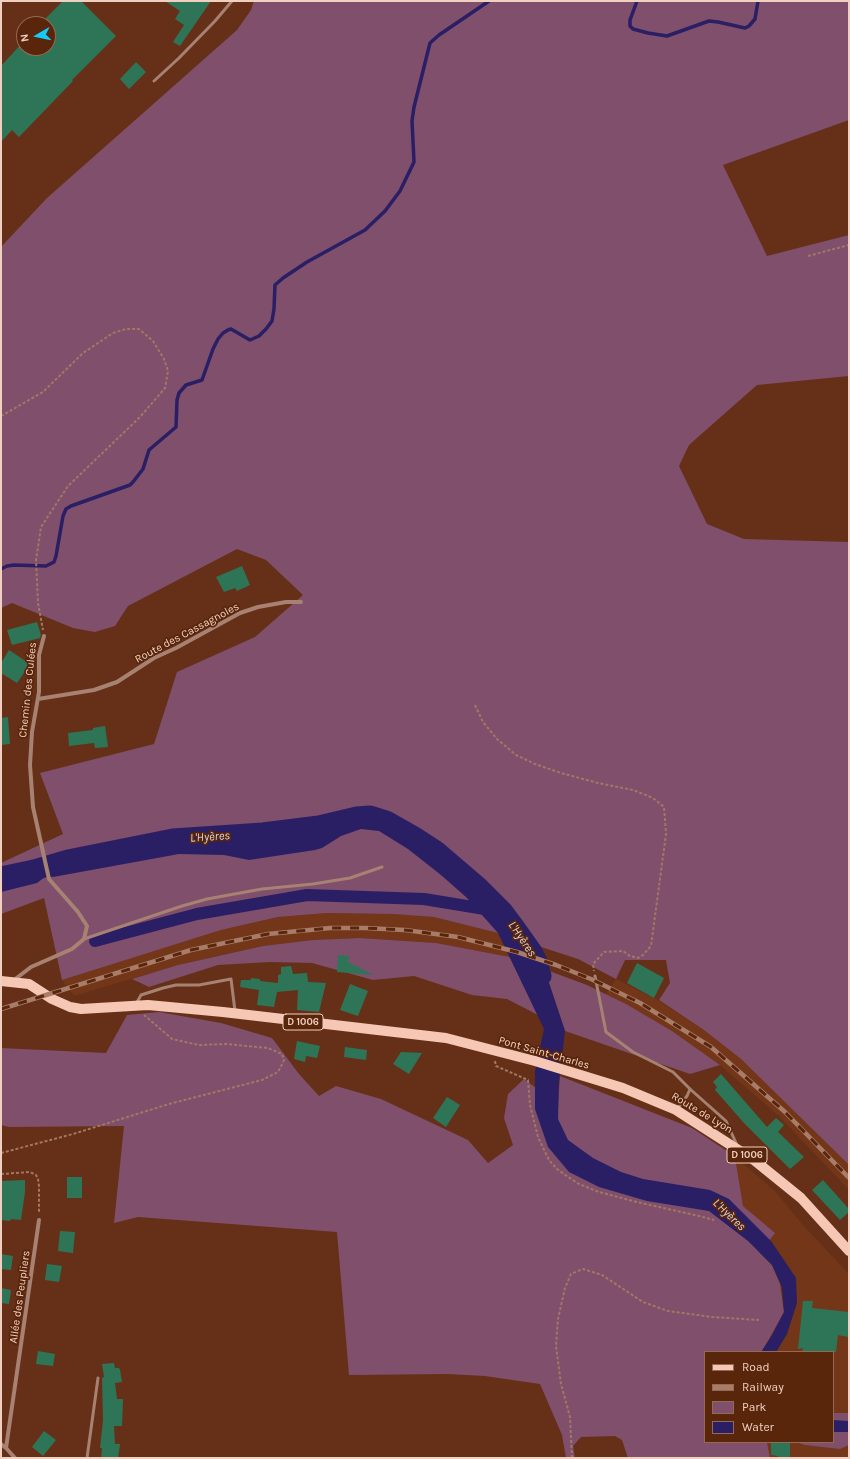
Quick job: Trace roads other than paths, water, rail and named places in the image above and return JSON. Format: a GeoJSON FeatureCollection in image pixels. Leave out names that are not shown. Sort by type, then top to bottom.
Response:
{"type":"FeatureCollection","features":[{"type":"Feature","properties":{"kind":"main road","name":"D 1006"},"geometry":{"type":"LineString","coordinates":[[1,981],[30,984],[52,999],[70,1007],[81,1009],[148,1005],[235,1013]]}},
{"type":"Feature","properties":{"kind":"main road","name":"Pont Saint-Charles"},"geometry":{"type":"LineString","coordinates":[[235,1013],[446,1038],[535,1061],[623,1088]]}},
{"type":"Feature","properties":{"kind":"main road","name":"Route de Lyon"},"geometry":{"type":"LineString","coordinates":[[623,1088],[676,1110],[740,1151],[772,1174],[801,1198],[849,1251]]}},
{"type":"Feature","properties":{"kind":"street","name":"Route des Cassagnoles"},"geometry":{"type":"LineString","coordinates":[[38,699],[94,690],[117,682],[154,658],[176,648],[240,613],[258,607],[286,602],[301,602]]}},
{"type":"Feature","properties":{"kind":"street","name":"Chemin des Culées"},"geometry":{"type":"LineString","coordinates":[[44,636],[39,655],[39,692],[32,732],[30,765],[33,807],[49,879],[78,912],[87,926],[84,939]]}},
{"type":"Feature","properties":{"kind":"street"},"geometry":{"type":"LineString","coordinates":[[12,982],[31,967],[72,949],[84,939]]}},
{"type":"Feature","properties":{"kind":"street","name":"Allée des Peupliers"},"geometry":{"type":"LineString","coordinates":[[6,1448],[39,1220]]}},
{"type":"Feature","properties":{"kind":"street"},"geometry":{"type":"LineString","coordinates":[[1,1444],[15,1458]]}},
{"type":"Feature","properties":{"kind":"lane"},"geometry":{"type":"LineString","coordinates":[[154,81],[210,26],[232,1]]}},
{"type":"Feature","properties":{"kind":"lane"},"geometry":{"type":"LineString","coordinates":[[84,939],[207,899],[262,889],[313,884],[350,878],[382,867]]}},
{"type":"Feature","properties":{"kind":"lane"},"geometry":{"type":"LineString","coordinates":[[595,976],[606,1032],[633,1052],[673,1072],[690,1090],[726,1121],[740,1151]]}},
{"type":"Feature","properties":{"kind":"lane"},"geometry":{"type":"LineString","coordinates":[[134,1006],[141,995],[163,988],[199,985],[231,979],[235,1013]]}},
{"type":"Feature","properties":{"kind":"lane"},"geometry":{"type":"LineString","coordinates":[[676,1110],[690,1090]]}},
{"type":"Feature","properties":{"kind":"lane"},"geometry":{"type":"LineString","coordinates":[[87,1458],[98,1378]]}},
{"type":"Feature","properties":{"kind":"water"},"geometry":{"type":"Polygon","coordinates":[[[370,816],[386,821],[436,851],[478,887],[503,912],[532,952],[548,980],[565,1031],[559,1081],[558,1119],[568,1140],[593,1158],[621,1172],[643,1179],[710,1190],[729,1199],[771,1241],[796,1278],[797,1303],[787,1334],[777,1351],[762,1351],[784,1312],[782,1287],[772,1265],[748,1241],[709,1211],[647,1201],[599,1187],[569,1172],[548,1147],[535,1109],[535,1071],[544,1029],[498,933],[466,897],[441,875],[408,849],[379,831],[361,829],[341,836],[322,848],[315,850],[249,860],[224,855],[179,854],[53,877],[46,876],[37,883],[1,892],[1,877],[34,870],[68,860],[173,839],[263,833],[370,816]]]}},
{"type":"Feature","properties":{"kind":"water"},"geometry":{"type":"Polygon","coordinates":[[[834,1420],[849,1421],[849,1432],[834,1432],[834,1420]]]}},
{"type":"Feature","properties":{"kind":"waterway"},"geometry":{"type":"LineString","coordinates":[[1,569],[14,565],[46,566],[54,562],[63,516],[66,509],[130,485],[133,482],[143,469],[149,450],[176,427],[177,400],[179,393],[186,385],[202,380],[213,349],[223,333],[231,329],[250,340],[259,336],[272,321],[275,285],[307,262],[365,230],[385,211],[400,191],[414,162],[412,121],[430,43],[439,35],[489,1]]}},
{"type":"Feature","properties":{"kind":"waterway"},"geometry":{"type":"LineString","coordinates":[[637,1],[630,20],[630,26],[633,29],[667,36],[709,21],[745,28],[755,19],[758,1]]}},
{"type":"Feature","properties":{"kind":"waterway","name":"L'Hyères"},"geometry":{"type":"LineString","coordinates":[[1,877],[34,870],[68,860],[173,839],[263,833],[319,826],[357,817],[370,816],[386,821],[436,851],[478,887],[503,912],[532,952],[541,976]]}},
{"type":"Feature","properties":{"kind":"waterway"},"geometry":{"type":"LineString","coordinates":[[95,941],[197,914],[307,895],[424,899],[503,912]]}},
{"type":"Feature","properties":{"kind":"railway"},"geometry":{"type":"LineString","coordinates":[[1,1009],[191,950],[268,934],[330,928],[365,928],[405,930],[458,937],[517,952],[556,965],[591,979],[640,1003],[711,1047],[785,1112],[849,1178]]}}]}
